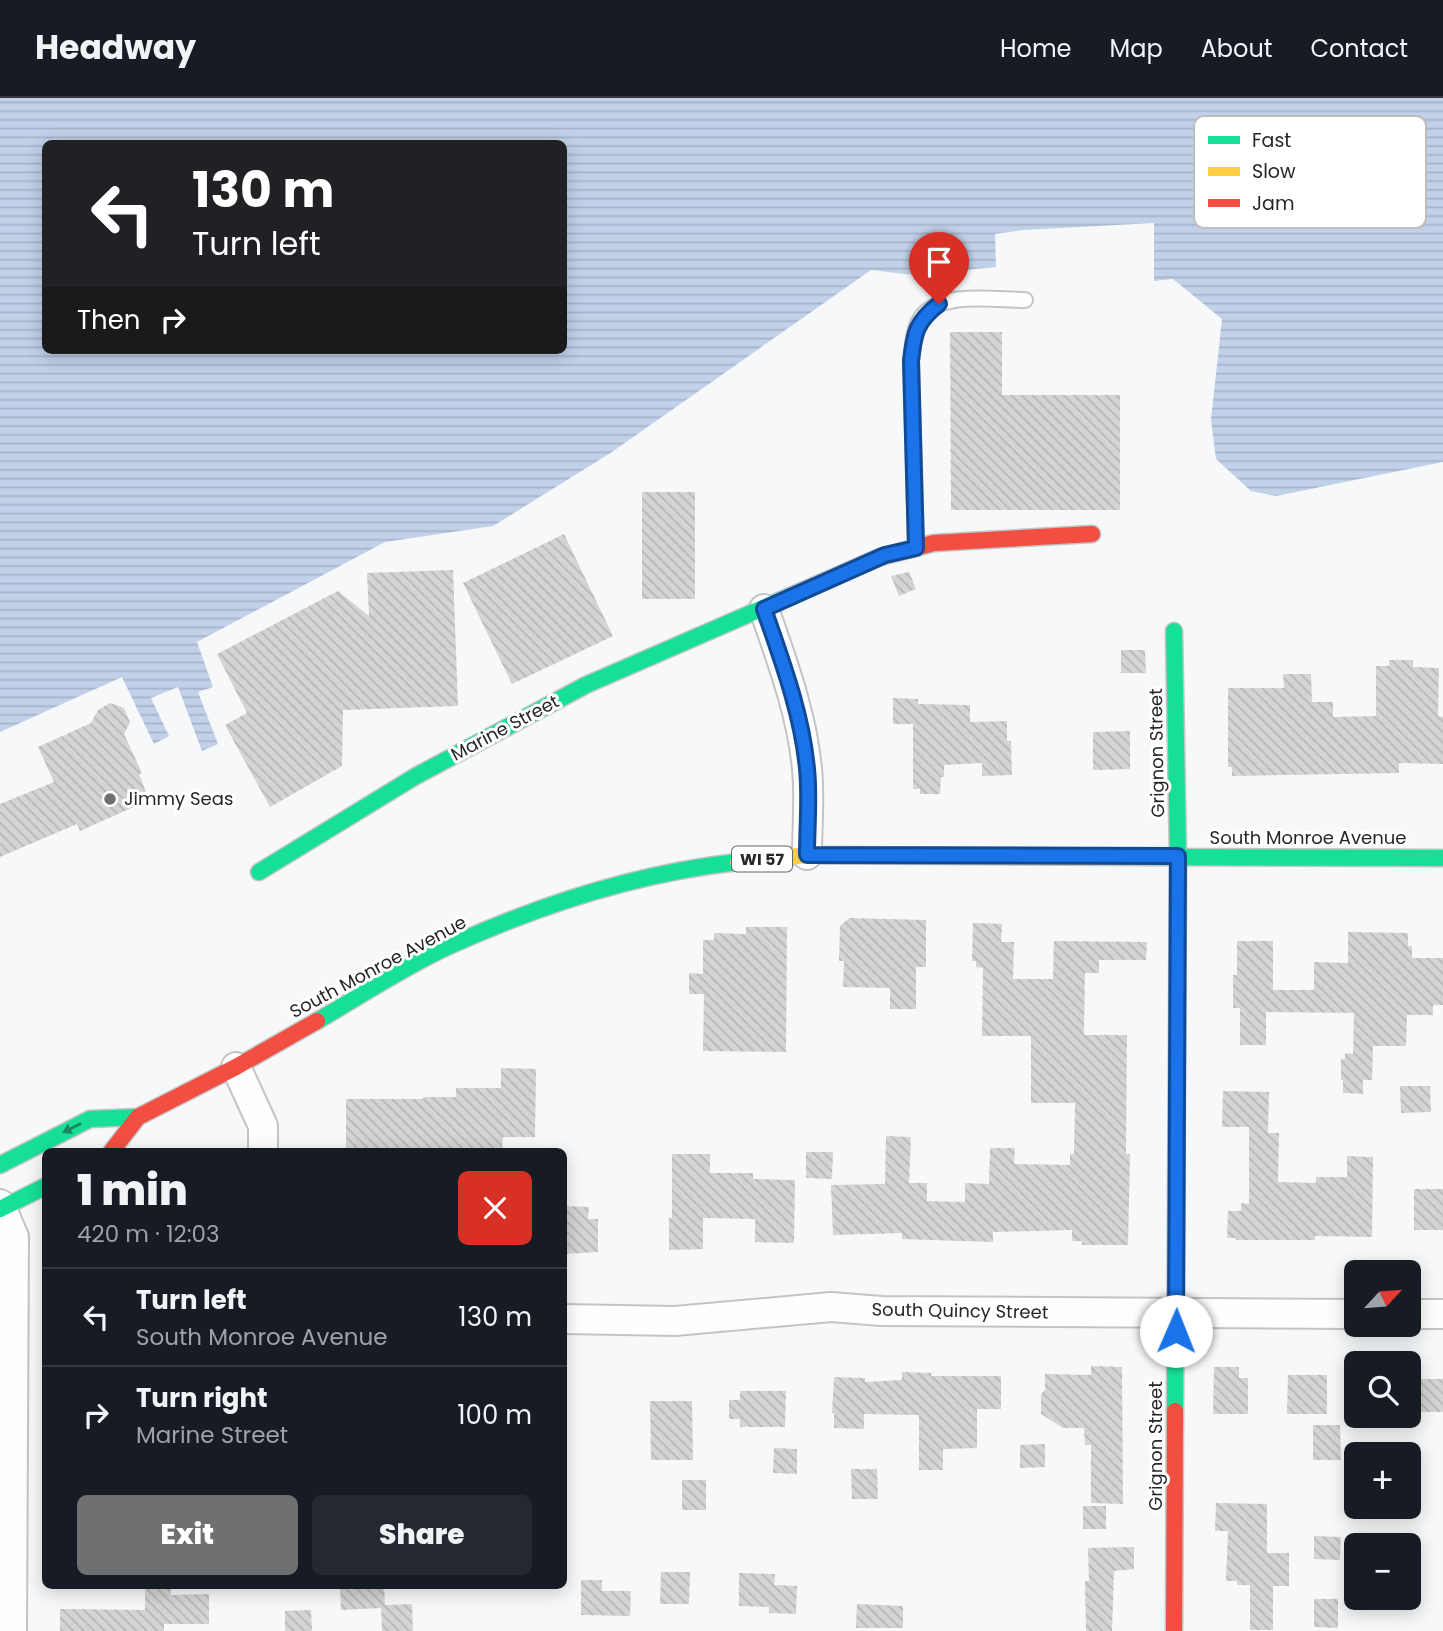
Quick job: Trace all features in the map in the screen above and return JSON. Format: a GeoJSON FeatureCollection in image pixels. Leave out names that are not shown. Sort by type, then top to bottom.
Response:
{"type":"FeatureCollection","features":[{"type":"Feature","properties":{"kind":"street","name":"Marine Street"},"geometry":{"type":"LineString","coordinates":[[259,872],[416,776],[586,685],[885,555],[934,543],[1092,534]]}},
{"type":"Feature","properties":{"kind":"street"},"geometry":{"type":"LineString","coordinates":[[764,609],[786,671],[801,730],[807,770],[807,855]]}},
{"type":"Feature","properties":{"kind":"street","name":"Grignon Street"},"geometry":{"type":"LineString","coordinates":[[1174,631],[1178,856],[1174,1631]]}},
{"type":"Feature","properties":{"kind":"street","name":"South Monroe Avenue"},"geometry":{"type":"LineString","coordinates":[[0,1165],[90,1119],[138,1117],[236,1067],[446,948],[523,915],[588,893],[654,876],[720,864],[807,855],[1443,858]]}},
{"type":"Feature","properties":{"kind":"street"},"geometry":{"type":"LineString","coordinates":[[236,1067],[263,1126],[263,1148]]}},
{"type":"Feature","properties":{"kind":"street","name":"South Monroe Avenue"},"geometry":{"type":"LineString","coordinates":[[114,1148],[138,1117]]}},
{"type":"Feature","properties":{"kind":"street"},"geometry":{"type":"LineString","coordinates":[[12,1631],[14,1237],[1,1207],[42,1188]]}},
{"type":"Feature","properties":{"kind":"street","name":"South Quincy Street"},"geometry":{"type":"LineString","coordinates":[[567,1319],[675,1321],[831,1307],[881,1311],[1344,1314]]}},
{"type":"Feature","properties":{"kind":"street"},"geometry":{"type":"LineString","coordinates":[[1421,1314],[1443,1314]]}},
{"type":"Feature","properties":{"kind":"lane"},"geometry":{"type":"LineString","coordinates":[[916,548],[911,361],[914,337],[922,317],[939,304],[953,299],[1024,300]]}},
{"type":"Feature","properties":{"kind":"water"},"geometry":{"type":"Polygon","coordinates":[[[0,98],[1443,98],[1443,462],[1276,496],[1251,491],[1216,459],[1211,420],[1222,319],[1173,279],[1154,281],[1154,223],[995,234],[996,267],[913,275],[871,270],[612,452],[493,526],[385,542],[197,642],[213,687],[198,692],[218,744],[202,751],[178,687],[151,698],[169,736],[154,744],[122,677],[0,732],[0,98]]]}},
{"type":"Feature","properties":{"kind":"building"},"geometry":{"type":"Polygon","coordinates":[[[950,332],[1002,332],[1002,395],[1120,395],[1120,510],[951,510],[950,332]]]}},
{"type":"Feature","properties":{"kind":"building"},"geometry":{"type":"Polygon","coordinates":[[[642,492],[695,492],[695,599],[642,599],[642,492]]]}},
{"type":"Feature","properties":{"kind":"building"},"geometry":{"type":"Polygon","coordinates":[[[564,534],[613,636],[512,684],[463,583],[564,534]]]}},
{"type":"Feature","properties":{"kind":"building"},"geometry":{"type":"Polygon","coordinates":[[[453,570],[458,706],[343,710],[342,766],[270,807],[225,725],[247,713],[217,654],[338,591],[369,616],[367,573],[453,570]]]}},
{"type":"Feature","properties":{"kind":"building"},"geometry":{"type":"Polygon","coordinates":[[[909,572],[916,589],[899,596],[891,576],[909,572]]]}},
{"type":"Feature","properties":{"kind":"building"},"geometry":{"type":"Polygon","coordinates":[[[1121,650],[1145,650],[1146,673],[1121,673],[1121,650]]]}},
{"type":"Feature","properties":{"kind":"building"},"geometry":{"type":"Polygon","coordinates":[[[1389,660],[1413,660],[1413,667],[1439,668],[1438,716],[1443,717],[1443,764],[1399,763],[1399,773],[1232,776],[1232,767],[1228,767],[1228,688],[1284,688],[1283,674],[1311,674],[1312,702],[1333,702],[1333,717],[1376,716],[1376,666],[1389,666],[1389,660]]]}},
{"type":"Feature","properties":{"kind":"building"},"geometry":{"type":"Polygon","coordinates":[[[893,698],[918,699],[918,704],[970,705],[970,722],[1007,721],[1007,741],[1011,741],[1012,775],[982,776],[982,763],[944,765],[940,794],[920,794],[920,789],[913,789],[913,724],[893,724],[893,698]]]}},
{"type":"Feature","properties":{"kind":"building"},"geometry":{"type":"Polygon","coordinates":[[[110,703],[124,708],[130,722],[124,734],[142,773],[139,774],[146,792],[134,797],[138,805],[80,831],[77,824],[0,857],[0,804],[54,782],[38,747],[91,723],[98,710],[110,703]]]}},
{"type":"Feature","properties":{"kind":"building"},"geometry":{"type":"Polygon","coordinates":[[[1130,731],[1130,769],[1093,770],[1093,732],[1130,731]]]}},
{"type":"Feature","properties":{"kind":"building"},"geometry":{"type":"Polygon","coordinates":[[[849,918],[926,920],[926,967],[916,967],[916,1009],[890,1009],[890,988],[843,987],[844,961],[839,961],[840,926],[849,918]]]}},
{"type":"Feature","properties":{"kind":"building"},"geometry":{"type":"Polygon","coordinates":[[[973,923],[1002,924],[1001,942],[1014,942],[1013,979],[1053,979],[1054,941],[1147,942],[1146,960],[1099,960],[1099,973],[1085,973],[1084,1035],[1127,1035],[1126,1154],[1130,1154],[1128,1245],[1082,1245],[1082,1241],[1072,1241],[1072,1230],[993,1232],[993,1242],[902,1239],[902,1233],[833,1235],[831,1185],[885,1184],[886,1136],[911,1137],[909,1183],[927,1183],[927,1201],[965,1202],[965,1183],[989,1184],[990,1148],[1015,1148],[1014,1164],[1070,1165],[1070,1154],[1074,1154],[1075,1103],[1031,1103],[1031,1036],[982,1036],[983,968],[976,967],[976,961],[972,961],[973,923]]]}},
{"type":"Feature","properties":{"kind":"building"},"geometry":{"type":"Polygon","coordinates":[[[746,927],[787,927],[786,1052],[703,1051],[704,994],[689,994],[689,973],[703,974],[703,940],[714,940],[714,933],[746,934],[746,927]]]}},
{"type":"Feature","properties":{"kind":"building"},"geometry":{"type":"Polygon","coordinates":[[[1348,932],[1408,933],[1412,958],[1443,958],[1443,1005],[1433,1005],[1433,1015],[1407,1015],[1406,1046],[1373,1046],[1372,1080],[1363,1080],[1363,1094],[1343,1093],[1341,1080],[1341,1059],[1345,1059],[1345,1053],[1353,1054],[1354,1013],[1266,1012],[1266,1045],[1240,1045],[1240,1008],[1233,1008],[1237,941],[1273,941],[1273,990],[1314,990],[1314,962],[1348,963],[1348,932]]]}},
{"type":"Feature","properties":{"kind":"building"},"geometry":{"type":"Polygon","coordinates":[[[501,1068],[536,1069],[535,1137],[503,1137],[502,1148],[346,1148],[346,1099],[456,1097],[456,1088],[501,1088],[501,1068]]]}},
{"type":"Feature","properties":{"kind":"building"},"geometry":{"type":"Polygon","coordinates":[[[1400,1086],[1430,1086],[1431,1112],[1401,1113],[1400,1086]]]}},
{"type":"Feature","properties":{"kind":"building"},"geometry":{"type":"Polygon","coordinates":[[[1223,1091],[1269,1092],[1268,1133],[1279,1133],[1278,1182],[1316,1183],[1316,1177],[1347,1177],[1347,1156],[1373,1157],[1372,1237],[1315,1236],[1315,1240],[1227,1238],[1228,1211],[1241,1211],[1241,1203],[1249,1204],[1249,1127],[1222,1127],[1223,1091]]]}},
{"type":"Feature","properties":{"kind":"building"},"geometry":{"type":"Polygon","coordinates":[[[806,1152],[833,1152],[832,1179],[806,1178],[806,1152]]]}},
{"type":"Feature","properties":{"kind":"building"},"geometry":{"type":"Polygon","coordinates":[[[672,1154],[710,1154],[710,1173],[753,1173],[753,1179],[795,1180],[794,1243],[755,1242],[755,1219],[703,1218],[703,1249],[669,1250],[672,1154]]]}},
{"type":"Feature","properties":{"kind":"building"},"geometry":{"type":"Polygon","coordinates":[[[1414,1189],[1443,1189],[1443,1230],[1414,1230],[1414,1189]]]}},
{"type":"Feature","properties":{"kind":"building"},"geometry":{"type":"Polygon","coordinates":[[[567,1206],[589,1207],[588,1219],[598,1219],[598,1252],[567,1254],[567,1206]]]}},
{"type":"Feature","properties":{"kind":"building"},"geometry":{"type":"Polygon","coordinates":[[[1091,1366],[1122,1367],[1123,1504],[1091,1503],[1091,1445],[1085,1445],[1084,1428],[1063,1428],[1041,1414],[1045,1374],[1091,1375],[1091,1366]]]}},
{"type":"Feature","properties":{"kind":"building"},"geometry":{"type":"Polygon","coordinates":[[[1214,1367],[1239,1367],[1239,1378],[1248,1378],[1248,1414],[1213,1414],[1214,1367]]]}},
{"type":"Feature","properties":{"kind":"building"},"geometry":{"type":"Polygon","coordinates":[[[902,1372],[932,1373],[931,1376],[1001,1376],[1001,1409],[977,1409],[977,1448],[943,1449],[943,1470],[919,1470],[919,1415],[864,1414],[864,1429],[834,1428],[834,1377],[865,1378],[865,1382],[902,1380],[902,1372]]]}},
{"type":"Feature","properties":{"kind":"building"},"geometry":{"type":"Polygon","coordinates":[[[1288,1375],[1327,1375],[1327,1414],[1287,1414],[1288,1375]]]}},
{"type":"Feature","properties":{"kind":"building"},"geometry":{"type":"Polygon","coordinates":[[[1421,1379],[1443,1379],[1443,1412],[1421,1412],[1421,1379]]]}},
{"type":"Feature","properties":{"kind":"building"},"geometry":{"type":"Polygon","coordinates":[[[740,1391],[786,1391],[785,1427],[740,1427],[740,1419],[729,1419],[729,1400],[740,1400],[740,1391]]]}},
{"type":"Feature","properties":{"kind":"building"},"geometry":{"type":"Polygon","coordinates":[[[650,1401],[692,1401],[693,1460],[651,1460],[650,1401]]]}},
{"type":"Feature","properties":{"kind":"building"},"geometry":{"type":"Polygon","coordinates":[[[1313,1425],[1340,1425],[1341,1460],[1313,1460],[1313,1425]]]}},
{"type":"Feature","properties":{"kind":"building"},"geometry":{"type":"Polygon","coordinates":[[[1045,1444],[1045,1467],[1020,1468],[1020,1445],[1045,1444]]]}},
{"type":"Feature","properties":{"kind":"building"},"geometry":{"type":"Polygon","coordinates":[[[774,1448],[797,1449],[797,1474],[773,1473],[774,1448]]]}},
{"type":"Feature","properties":{"kind":"building"},"geometry":{"type":"Polygon","coordinates":[[[851,1469],[877,1469],[878,1499],[852,1499],[851,1469]]]}},
{"type":"Feature","properties":{"kind":"building"},"geometry":{"type":"Polygon","coordinates":[[[682,1480],[706,1480],[706,1510],[682,1510],[682,1480]]]}},
{"type":"Feature","properties":{"kind":"building"},"geometry":{"type":"Polygon","coordinates":[[[1216,1503],[1267,1504],[1267,1553],[1289,1553],[1289,1586],[1273,1586],[1273,1630],[1250,1630],[1250,1585],[1237,1585],[1237,1581],[1226,1581],[1228,1531],[1215,1531],[1216,1503]]]}},
{"type":"Feature","properties":{"kind":"building"},"geometry":{"type":"Polygon","coordinates":[[[1083,1506],[1106,1506],[1106,1529],[1083,1529],[1083,1506]]]}},
{"type":"Feature","properties":{"kind":"building"},"geometry":{"type":"Polygon","coordinates":[[[1314,1536],[1341,1537],[1340,1560],[1314,1559],[1314,1536]]]}},
{"type":"Feature","properties":{"kind":"building"},"geometry":{"type":"Polygon","coordinates":[[[1134,1547],[1134,1569],[1114,1571],[1112,1631],[1086,1631],[1085,1581],[1089,1581],[1088,1548],[1134,1547]]]}},
{"type":"Feature","properties":{"kind":"building"},"geometry":{"type":"Polygon","coordinates":[[[661,1572],[690,1572],[689,1604],[660,1604],[661,1572]]]}},
{"type":"Feature","properties":{"kind":"building"},"geometry":{"type":"Polygon","coordinates":[[[739,1573],[775,1574],[774,1585],[797,1586],[796,1614],[769,1613],[769,1607],[739,1606],[739,1573]]]}},
{"type":"Feature","properties":{"kind":"building"},"geometry":{"type":"Polygon","coordinates":[[[581,1580],[602,1580],[602,1591],[631,1591],[630,1616],[581,1615],[581,1580]]]}},
{"type":"Feature","properties":{"kind":"building"},"geometry":{"type":"Polygon","coordinates":[[[145,1589],[170,1589],[171,1595],[209,1594],[209,1624],[164,1624],[164,1631],[60,1631],[60,1609],[145,1610],[145,1589]]]}},
{"type":"Feature","properties":{"kind":"building"},"geometry":{"type":"Polygon","coordinates":[[[340,1589],[384,1589],[385,1605],[412,1604],[413,1631],[382,1631],[381,1608],[341,1610],[340,1589]]]}},
{"type":"Feature","properties":{"kind":"building"},"geometry":{"type":"Polygon","coordinates":[[[1314,1599],[1338,1599],[1338,1628],[1314,1627],[1314,1599]]]}},
{"type":"Feature","properties":{"kind":"building"},"geometry":{"type":"Polygon","coordinates":[[[857,1604],[903,1606],[903,1628],[856,1628],[857,1604]]]}},
{"type":"Feature","properties":{"kind":"building"},"geometry":{"type":"Polygon","coordinates":[[[311,1610],[312,1631],[285,1631],[285,1611],[311,1610]]]}},
{"type":"Feature","properties":{"kind":"traffic: fast"},"geometry":{"type":"LineString","coordinates":[[259,872],[416,776],[586,685],[880,557]]}},
{"type":"Feature","properties":{"kind":"traffic: fast"},"geometry":{"type":"LineString","coordinates":[[1174,631],[1178,856],[1175,1411]]}},
{"type":"Feature","properties":{"kind":"traffic: fast"},"geometry":{"type":"LineString","coordinates":[[1149,857],[1443,858]]}},
{"type":"Feature","properties":{"kind":"traffic: fast"},"geometry":{"type":"LineString","coordinates":[[317,1021],[430,955],[517,918],[626,883],[738,862]]}},
{"type":"Feature","properties":{"kind":"traffic: fast"},"geometry":{"type":"LineString","coordinates":[[0,1165],[90,1119],[138,1117]]}},
{"type":"Feature","properties":{"kind":"traffic: fast"},"geometry":{"type":"LineString","coordinates":[[0,1209],[42,1188]]}},
{"type":"Feature","properties":{"kind":"traffic: slow"},"geometry":{"type":"LineString","coordinates":[[738,862],[807,855],[1149,857]]}},
{"type":"Feature","properties":{"kind":"traffic: jam"},"geometry":{"type":"LineString","coordinates":[[880,557],[934,543],[1092,534]]}},
{"type":"Feature","properties":{"kind":"traffic: jam"},"geometry":{"type":"LineString","coordinates":[[114,1148],[138,1117],[236,1067],[317,1021]]}},
{"type":"Feature","properties":{"kind":"traffic: jam"},"geometry":{"type":"LineString","coordinates":[[1174,1631],[1175,1411]]}},
{"type":"Feature","properties":{"kind":"place","name":"Jimmy Seas"},"geometry":{"type":"Point","coordinates":[110,799]}},
{"type":"Feature","properties":{"kind":"route"},"geometry":{"type":"LineString","coordinates":[[939,304],[922,317],[914,337],[911,361],[916,548],[885,555],[764,609],[786,671],[801,730],[807,770],[807,855],[1178,856],[1176,1331]]}}]}
